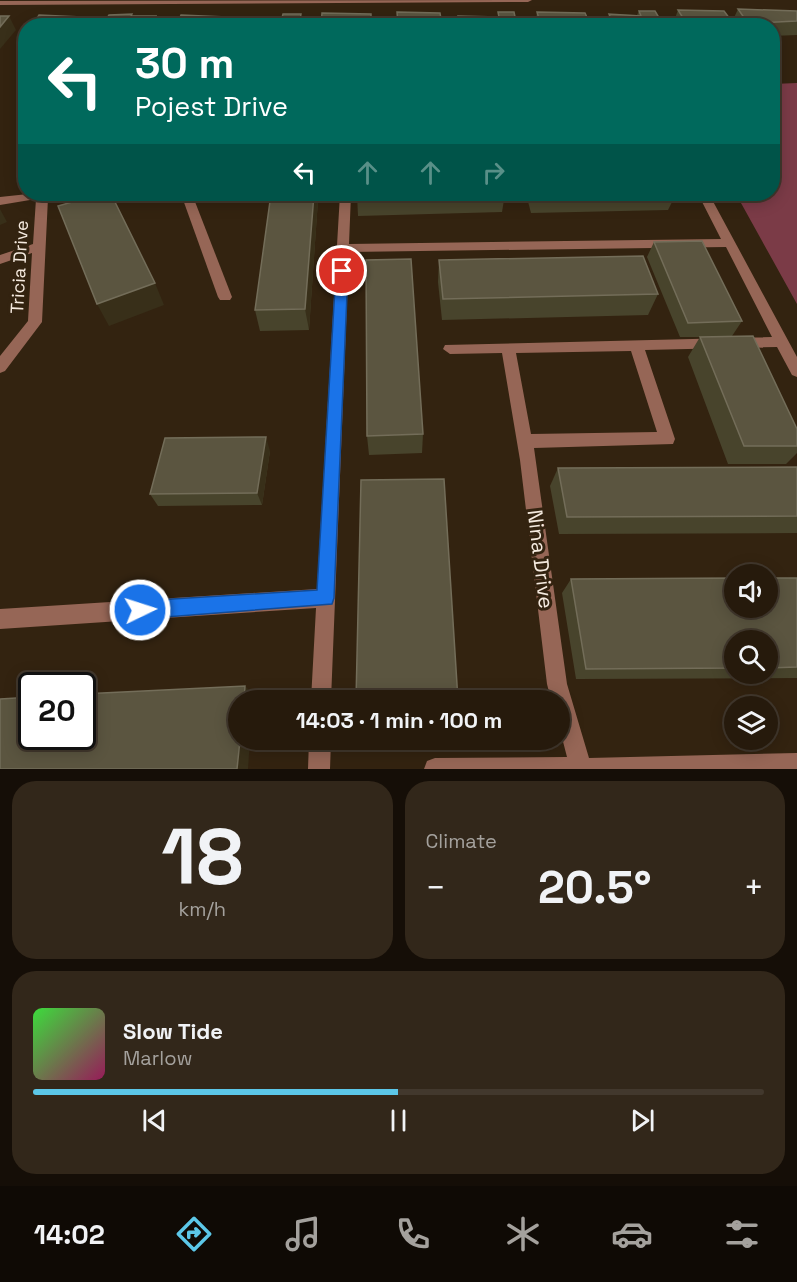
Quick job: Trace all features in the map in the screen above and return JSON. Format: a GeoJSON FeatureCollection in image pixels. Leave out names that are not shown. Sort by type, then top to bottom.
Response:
{"type":"FeatureCollection","features":[{"type":"Feature","properties":{"kind":"street"},"geometry":{"type":"LineString","coordinates":[[0,3],[528,0]]}},
{"type":"Feature","properties":{"kind":"street"},"geometry":{"type":"LineString","coordinates":[[0,201],[18,198]]}},
{"type":"Feature","properties":{"kind":"street","name":"Tricia Drive"},"geometry":{"type":"LineString","coordinates":[[0,367],[35,322],[42,201]]}},
{"type":"Feature","properties":{"kind":"street"},"geometry":{"type":"LineString","coordinates":[[189,201],[225,297]]}},
{"type":"Feature","properties":{"kind":"street"},"geometry":{"type":"LineString","coordinates":[[321,690],[345,201]]}},
{"type":"Feature","properties":{"kind":"street"},"geometry":{"type":"LineString","coordinates":[[708,201],[797,371]]}},
{"type":"Feature","properties":{"kind":"street"},"geometry":{"type":"LineString","coordinates":[[343,248],[730,243]]}},
{"type":"Feature","properties":{"kind":"street"},"geometry":{"type":"LineString","coordinates":[[0,260],[39,246]]}},
{"type":"Feature","properties":{"kind":"street"},"geometry":{"type":"LineString","coordinates":[[450,349],[782,342]]}},
{"type":"Feature","properties":{"kind":"street"},"geometry":{"type":"LineString","coordinates":[[524,441],[667,439],[636,345]]}},
{"type":"Feature","properties":{"kind":"street","name":"Nina Drive"},"geometry":{"type":"LineString","coordinates":[[508,348],[524,441],[557,684],[581,768]]}},
{"type":"Feature","properties":{"kind":"street"},"geometry":{"type":"LineString","coordinates":[[0,619],[326,598]]}},
{"type":"Feature","properties":{"kind":"street"},"geometry":{"type":"LineString","coordinates":[[319,769],[320,750]]}},
{"type":"Feature","properties":{"kind":"street"},"geometry":{"type":"LineString","coordinates":[[435,769],[797,764]]}},
{"type":"Feature","properties":{"kind":"shaded area"},"geometry":{"type":"Polygon","coordinates":[[[797,83],[797,304],[740,201],[780,201],[780,84],[797,83]]]}},
{"type":"Feature","properties":{"kind":"building"},"geometry":{"type":"Polygon","coordinates":[[[738,9],[797,11],[797,21],[780,22],[780,18],[744,18],[738,9]]]}},
{"type":"Feature","properties":{"kind":"building"},"geometry":{"type":"Polygon","coordinates":[[[678,10],[724,11],[729,18],[683,18],[678,10]]]}},
{"type":"Feature","properties":{"kind":"building"},"geometry":{"type":"Polygon","coordinates":[[[639,11],[655,11],[659,18],[611,18],[609,14],[641,16],[639,11]]]}},
{"type":"Feature","properties":{"kind":"building"},"geometry":{"type":"Polygon","coordinates":[[[397,12],[440,13],[441,18],[398,18],[397,12]]]}},
{"type":"Feature","properties":{"kind":"building"},"geometry":{"type":"Polygon","coordinates":[[[498,12],[514,12],[515,18],[458,18],[458,16],[499,17],[498,12]]]}},
{"type":"Feature","properties":{"kind":"building"},"geometry":{"type":"Polygon","coordinates":[[[537,12],[585,13],[587,18],[539,18],[537,12]]]}},
{"type":"Feature","properties":{"kind":"building"},"geometry":{"type":"Polygon","coordinates":[[[322,13],[371,14],[371,18],[322,18],[322,13]]]}},
{"type":"Feature","properties":{"kind":"building"},"geometry":{"type":"Polygon","coordinates":[[[283,14],[301,14],[300,18],[282,18],[283,14]]]}},
{"type":"Feature","properties":{"kind":"building"},"geometry":{"type":"Polygon","coordinates":[[[39,15],[81,17],[80,18],[37,18],[39,15]]]}},
{"type":"Feature","properties":{"kind":"building"},"geometry":{"type":"Polygon","coordinates":[[[109,15],[156,16],[155,18],[107,18],[109,15]]]}},
{"type":"Feature","properties":{"kind":"building"},"geometry":{"type":"Polygon","coordinates":[[[181,15],[226,17],[226,18],[180,18],[181,15]]]}},
{"type":"Feature","properties":{"kind":"building"},"geometry":{"type":"Polygon","coordinates":[[[0,16],[9,16],[0,27],[0,16]]]}},
{"type":"Feature","properties":{"kind":"building"},"geometry":{"type":"Polygon","coordinates":[[[76,201],[114,201],[155,283],[97,304],[58,206],[76,201]]]}},
{"type":"Feature","properties":{"kind":"building"},"geometry":{"type":"Polygon","coordinates":[[[270,201],[313,201],[305,309],[255,310],[270,201]]]}},
{"type":"Feature","properties":{"kind":"building"},"geometry":{"type":"Polygon","coordinates":[[[702,241],[742,321],[688,323],[654,242],[702,241]]]}},
{"type":"Feature","properties":{"kind":"building"},"geometry":{"type":"Polygon","coordinates":[[[643,256],[658,294],[443,299],[439,260],[643,256]]]}},
{"type":"Feature","properties":{"kind":"building"},"geometry":{"type":"Polygon","coordinates":[[[411,259],[423,434],[367,436],[366,260],[411,259]]]}},
{"type":"Feature","properties":{"kind":"building"},"geometry":{"type":"Polygon","coordinates":[[[753,336],[797,429],[797,446],[744,446],[700,337],[753,336]]]}},
{"type":"Feature","properties":{"kind":"building"},"geometry":{"type":"Polygon","coordinates":[[[266,437],[257,493],[150,494],[165,438],[266,437]]]}},
{"type":"Feature","properties":{"kind":"building"},"geometry":{"type":"Polygon","coordinates":[[[797,467],[797,516],[567,517],[558,468],[797,467]]]}},
{"type":"Feature","properties":{"kind":"building"},"geometry":{"type":"Polygon","coordinates":[[[444,479],[457,690],[356,690],[361,480],[444,479]]]}},
{"type":"Feature","properties":{"kind":"building"},"geometry":{"type":"Polygon","coordinates":[[[724,578],[724,618],[778,618],[778,578],[797,578],[797,667],[778,668],[778,630],[724,630],[724,668],[586,669],[571,579],[724,578]]]}},
{"type":"Feature","properties":{"kind":"building"},"geometry":{"type":"Polygon","coordinates":[[[245,686],[245,690],[228,690],[228,750],[239,750],[237,769],[0,769],[0,699],[18,698],[18,750],[96,750],[96,693],[245,686]]]}},
{"type":"Feature","properties":{"kind":"route"},"geometry":{"type":"LineString","coordinates":[[140,610],[326,598],[342,271]]}}]}
